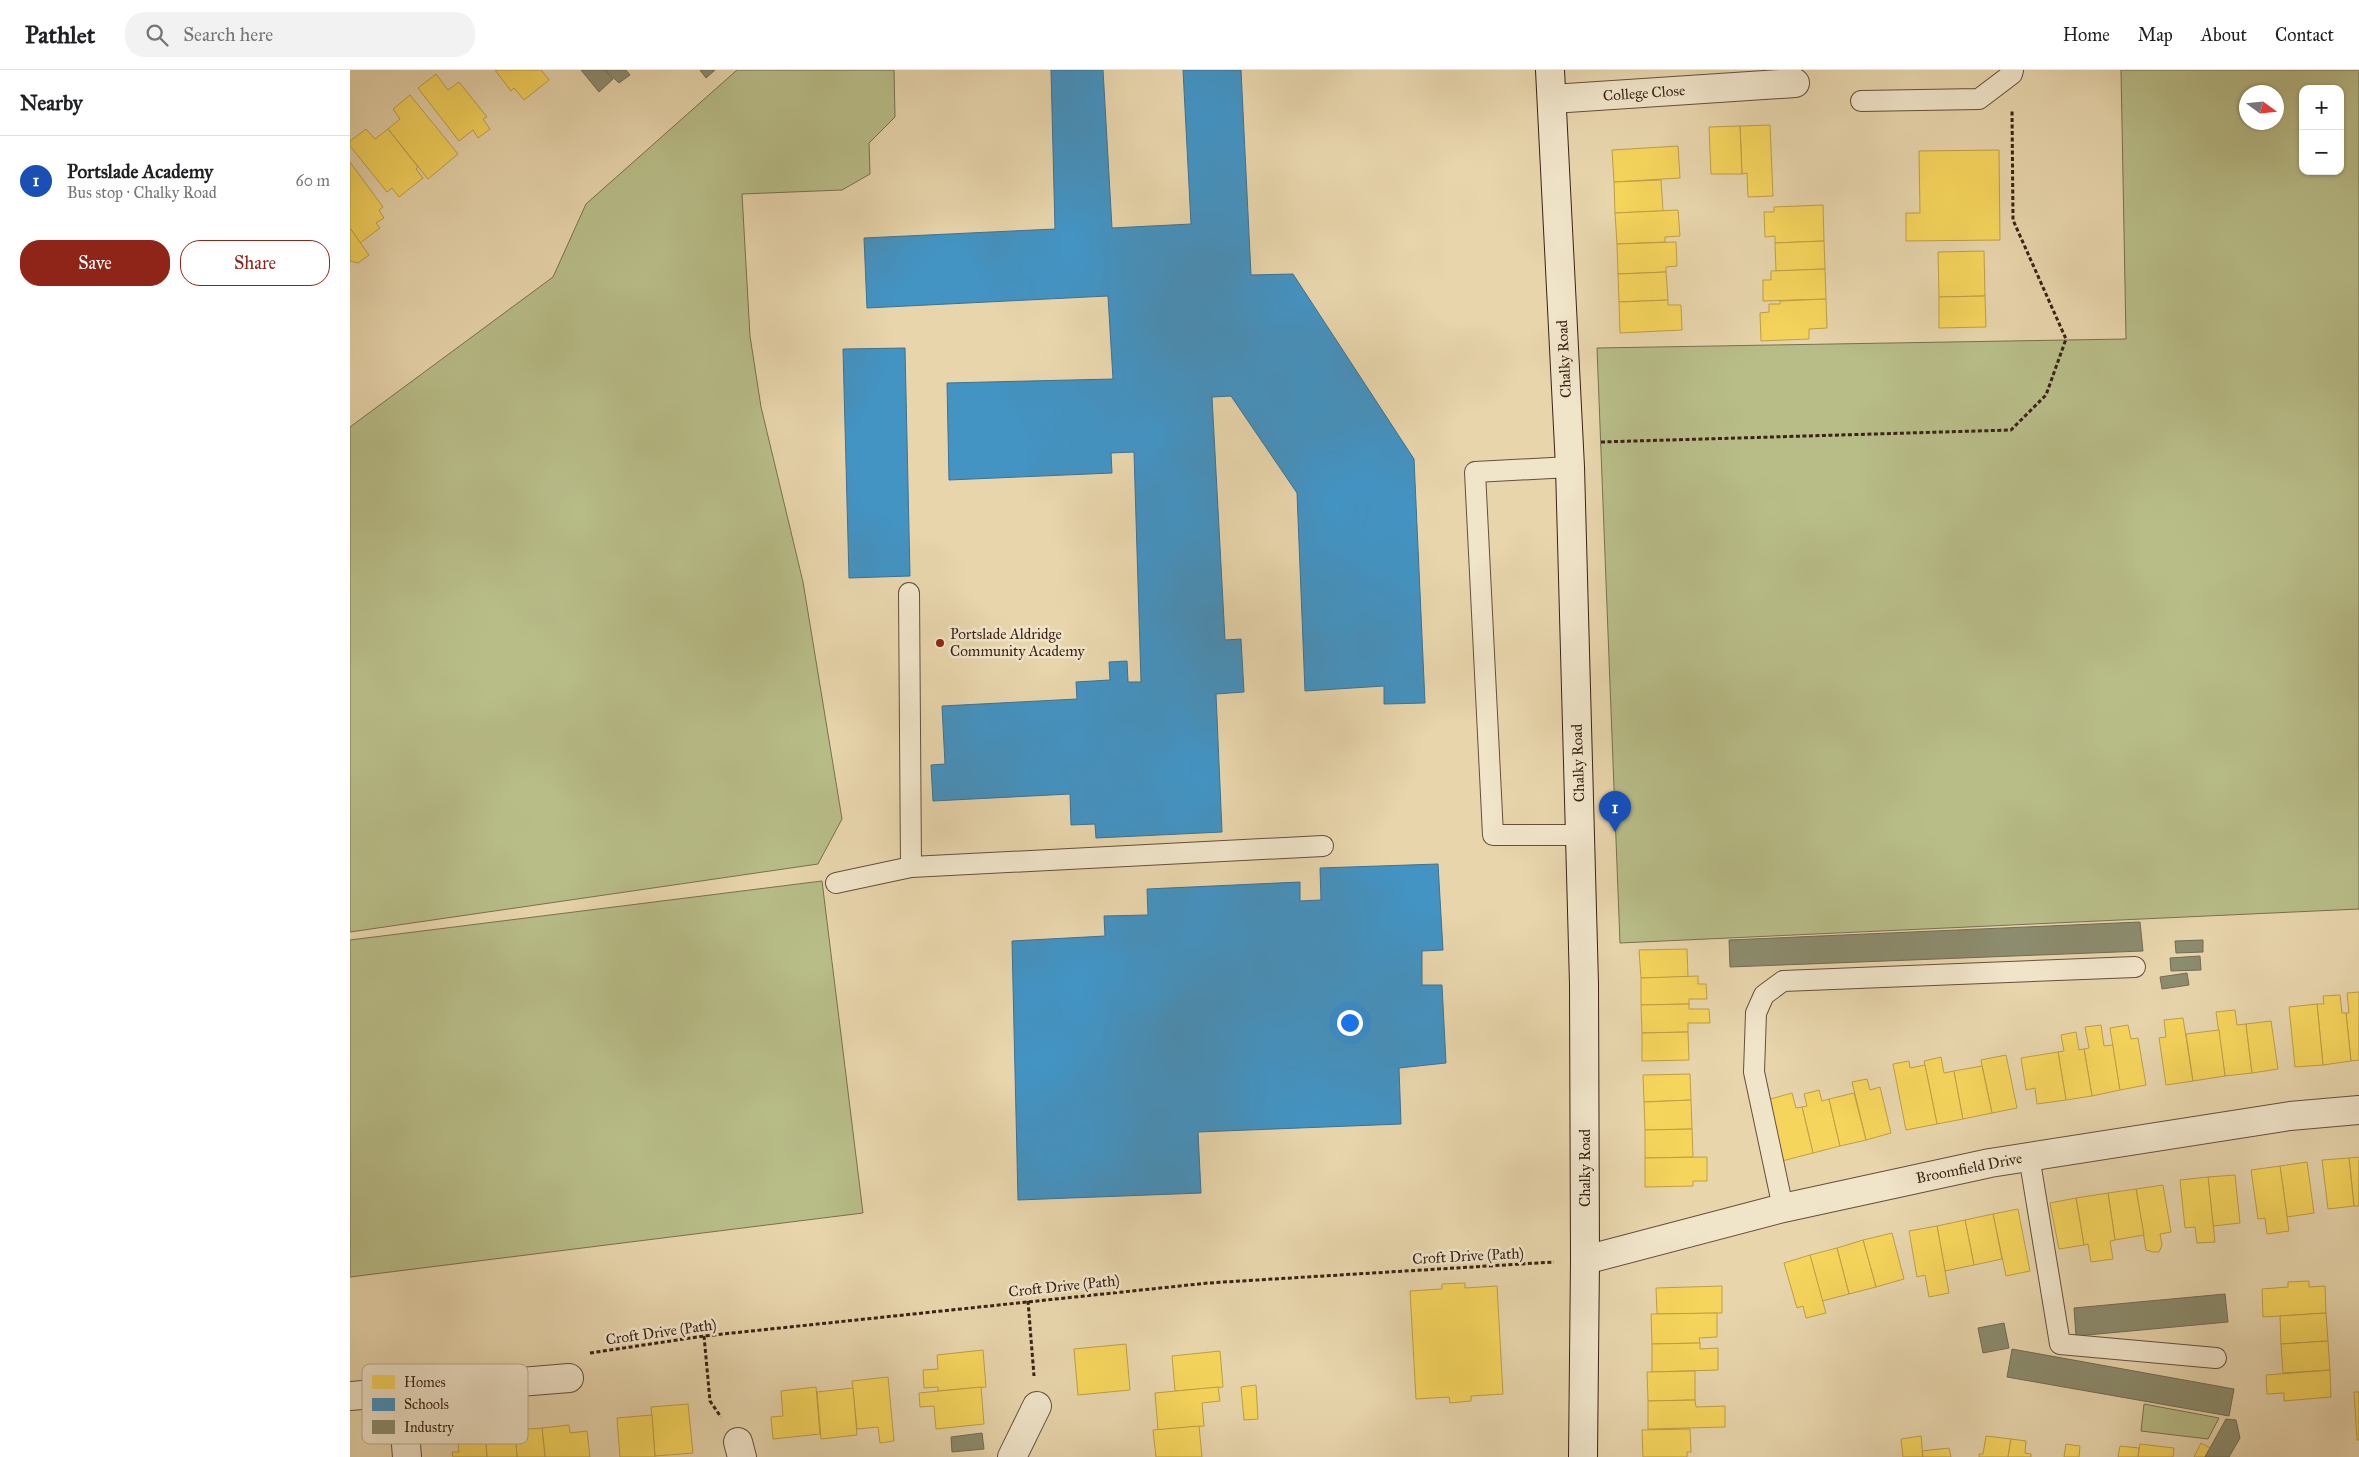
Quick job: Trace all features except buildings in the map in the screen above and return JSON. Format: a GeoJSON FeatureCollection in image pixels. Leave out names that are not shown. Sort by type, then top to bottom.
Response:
{"type":"FeatureCollection","features":[{"type":"Feature","properties":{"kind":"street","name":"Chalky Road"},"geometry":{"type":"LineString","coordinates":[[1550,70],[1569,455],[1584,984],[1585,1260],[1582,1457]]}},
{"type":"Feature","properties":{"kind":"street","name":"College Close"},"geometry":{"type":"LineString","coordinates":[[1552,100],[1795,82]]}},
{"type":"Feature","properties":{"kind":"street","name":"Broomfield Drive"},"geometry":{"type":"LineString","coordinates":[[1585,1260],[1783,1208],[1990,1163],[2290,1116],[2359,1110]]}},
{"type":"Feature","properties":{"kind":"street"},"geometry":{"type":"LineString","coordinates":[[528,1382],[569,1378]]}},
{"type":"Feature","properties":{"kind":"street"},"geometry":{"type":"LineString","coordinates":[[1012,1457],[1037,1406]]}},
{"type":"Feature","properties":{"kind":"street"},"geometry":{"type":"LineString","coordinates":[[406,1444],[407,1457]]}},
{"type":"Feature","properties":{"kind":"lane"},"geometry":{"type":"LineString","coordinates":[[1861,101],[1979,99],[2012,72]]}},
{"type":"Feature","properties":{"kind":"lane"},"geometry":{"type":"LineString","coordinates":[[1569,455],[1475,472],[1493,835],[1580,835]]}},
{"type":"Feature","properties":{"kind":"lane"},"geometry":{"type":"LineString","coordinates":[[909,592],[912,867]]}},
{"type":"Feature","properties":{"kind":"lane"},"geometry":{"type":"LineString","coordinates":[[836,883],[912,867],[1323,846]]}},
{"type":"Feature","properties":{"kind":"lane"},"geometry":{"type":"LineString","coordinates":[[1783,1208],[1754,1072],[1756,1013],[1764,995],[1783,980],[2135,967]]}},
{"type":"Feature","properties":{"kind":"lane"},"geometry":{"type":"LineString","coordinates":[[2029,1156],[2060,1344],[2216,1358]]}},
{"type":"Feature","properties":{"kind":"path"},"geometry":{"type":"LineString","coordinates":[[1569,455],[2011,430],[2046,395],[2066,339],[2013,220],[2012,72]]}},
{"type":"Feature","properties":{"kind":"path","name":"Croft Drive (Path)"},"geometry":{"type":"LineString","coordinates":[[569,1378],[568,1357],[704,1336],[881,1319],[1028,1301],[1208,1283],[1585,1260]]}},
{"type":"Feature","properties":{"kind":"path"},"geometry":{"type":"LineString","coordinates":[[1028,1301],[1037,1406]]}},
{"type":"Feature","properties":{"kind":"path"},"geometry":{"type":"LineString","coordinates":[[704,1336],[710,1401],[740,1450]]}},
{"type":"Feature","properties":{"kind":"green space"},"geometry":{"type":"Polygon","coordinates":[[[737,70],[894,70],[895,117],[869,143],[870,174],[842,190],[742,194],[750,336],[761,407],[803,582],[842,819],[818,864],[350,932],[350,427],[553,277],[586,204],[737,70]]]}},
{"type":"Feature","properties":{"kind":"green space"},"geometry":{"type":"Polygon","coordinates":[[[2121,70],[2359,70],[2359,909],[1620,943],[1597,348],[2126,339],[2121,70]]]}},
{"type":"Feature","properties":{"kind":"green space"},"geometry":{"type":"Polygon","coordinates":[[[822,881],[863,1213],[350,1277],[350,940],[822,881]]]}},
{"type":"Feature","properties":{"kind":"green space"},"geometry":{"type":"Polygon","coordinates":[[[2144,1404],[2219,1418],[2208,1439],[2141,1431],[2144,1404]]]}},
{"type":"Feature","properties":{"kind":"place","name":"Portslade Aldridge Community Academy"},"geometry":{"type":"Point","coordinates":[940,643]}},
{"type":"Feature","properties":{"kind":"place","name":"Portslade Academy"},"geometry":{"type":"Point","coordinates":[1615,832]}}]}
